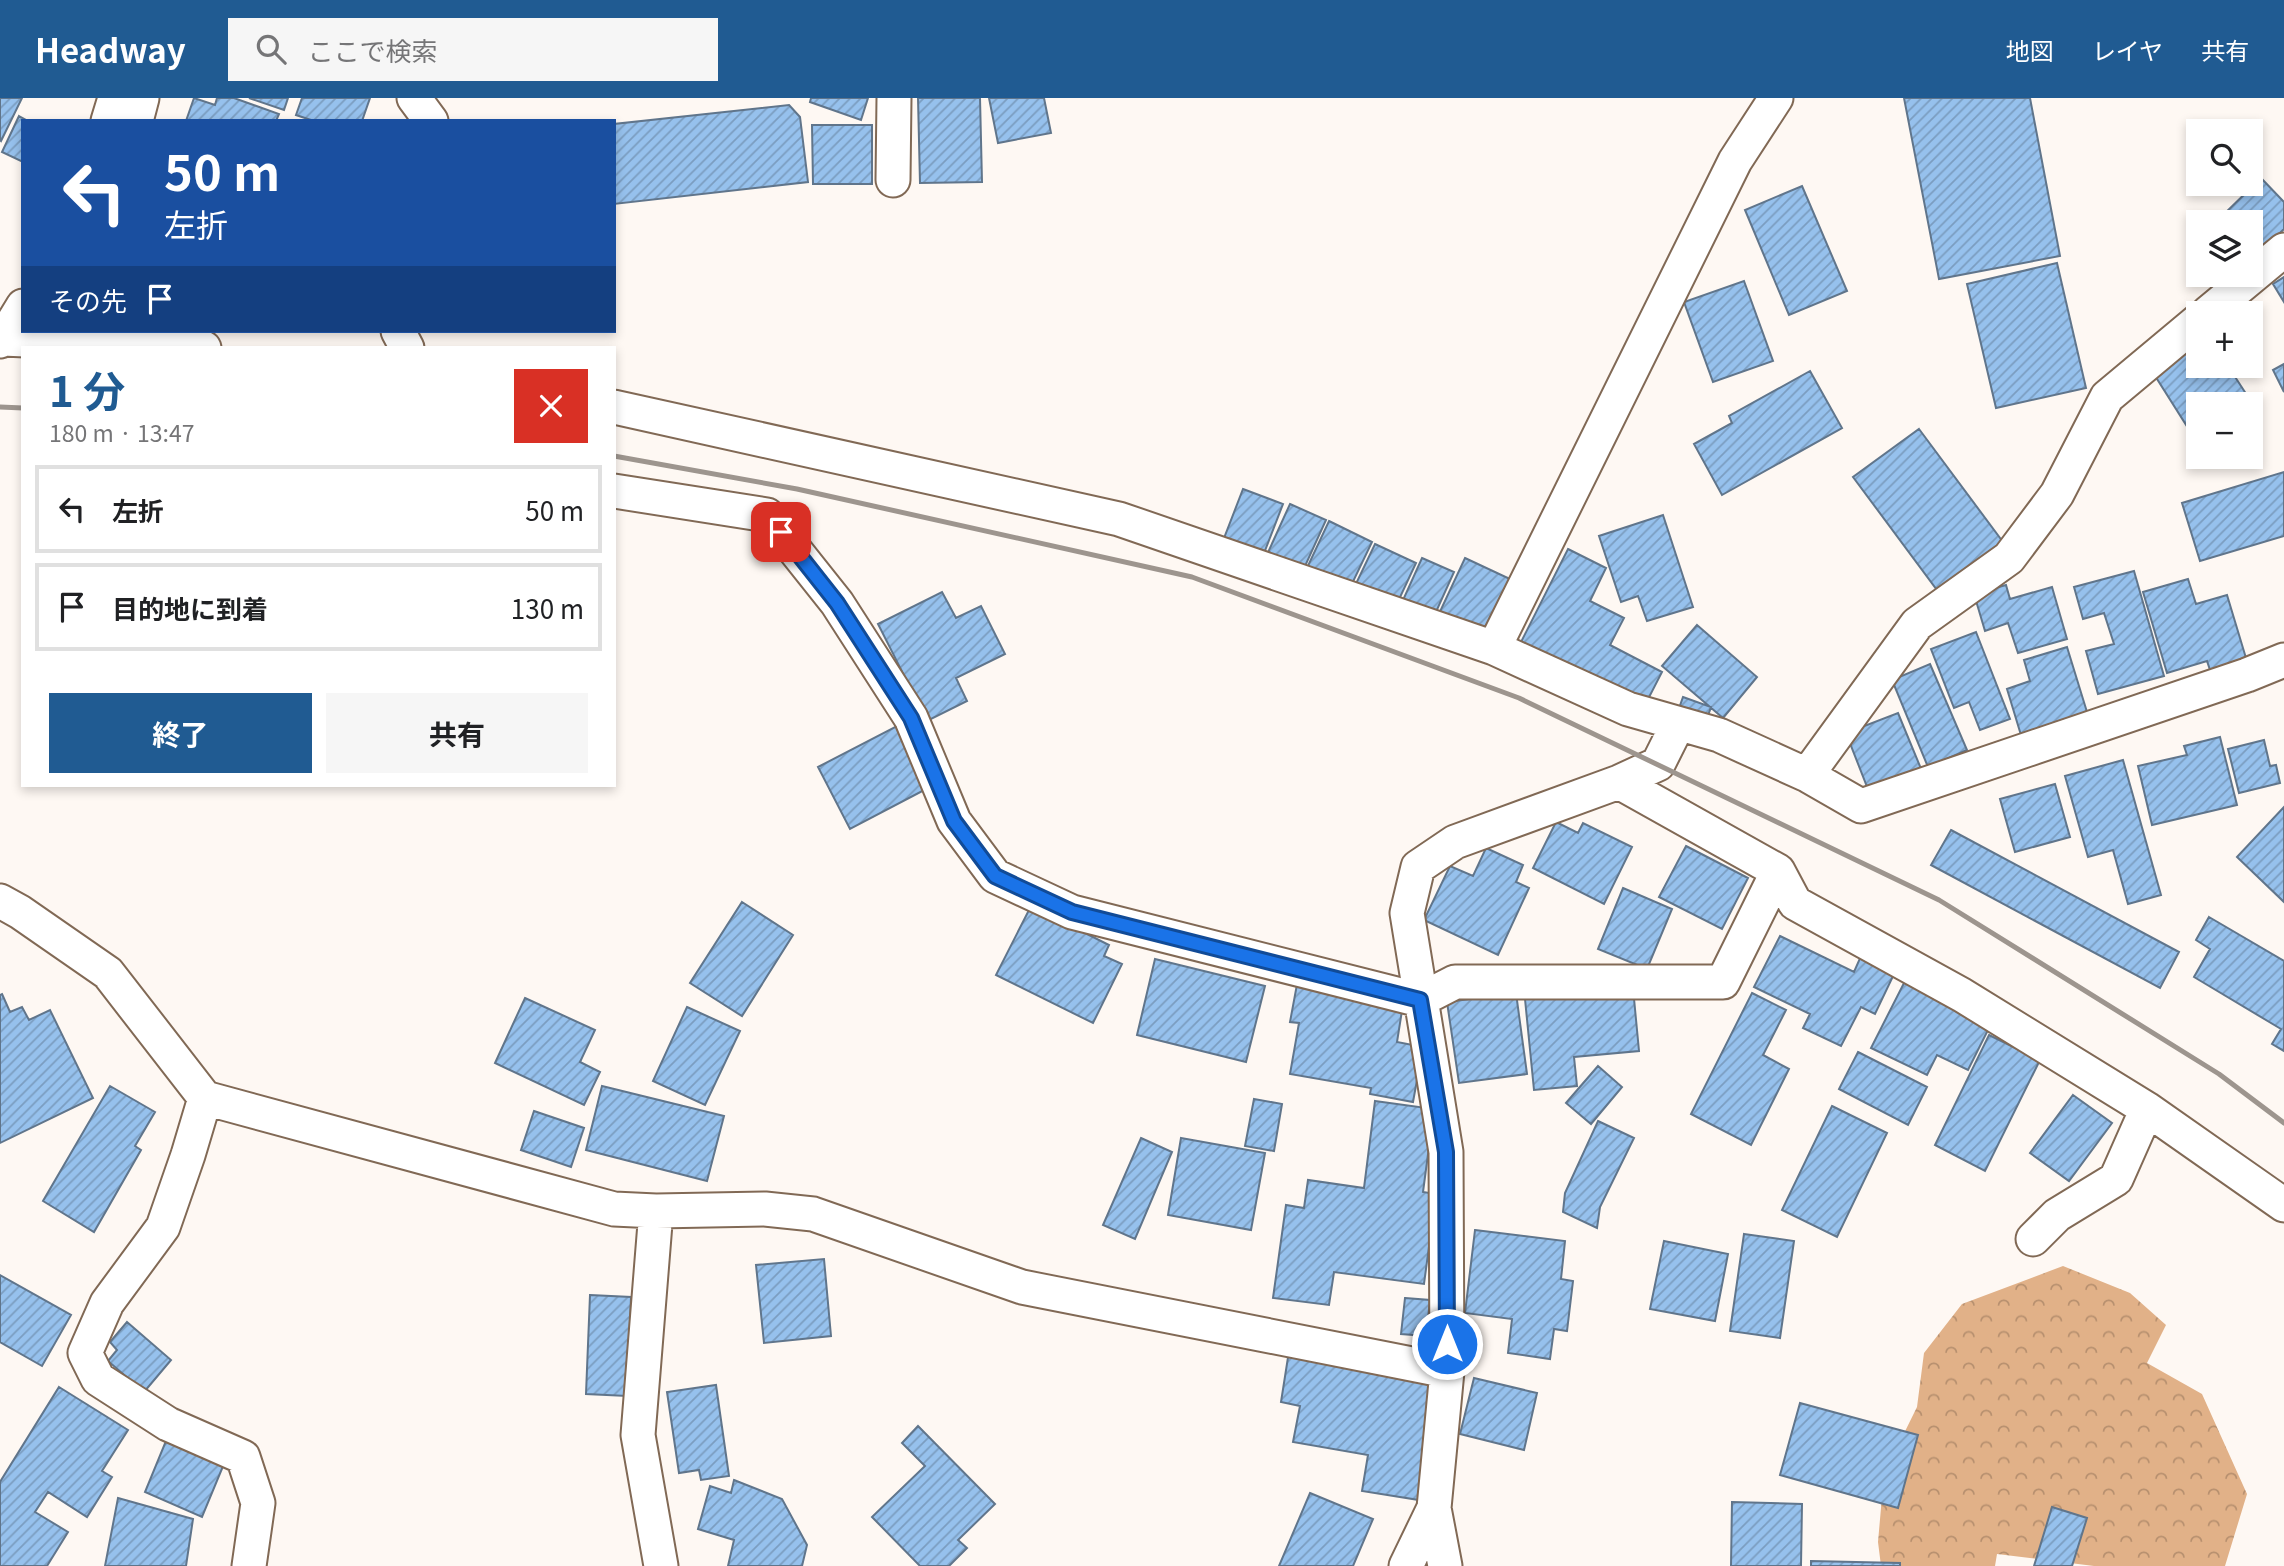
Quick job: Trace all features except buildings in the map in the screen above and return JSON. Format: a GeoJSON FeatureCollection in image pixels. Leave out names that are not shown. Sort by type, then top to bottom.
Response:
{"type":"FeatureCollection","features":[{"type":"Feature","properties":{"kind":"street"},"geometry":{"type":"LineString","coordinates":[[109,119],[115,98]]}},
{"type":"Feature","properties":{"kind":"street"},"geometry":{"type":"LineString","coordinates":[[137,119],[142,98]]}},
{"type":"Feature","properties":{"kind":"street"},"geometry":{"type":"LineString","coordinates":[[414,98],[430,119]]}},
{"type":"Feature","properties":{"kind":"street"},"geometry":{"type":"LineString","coordinates":[[893,180],[894,98]]}},
{"type":"Feature","properties":{"kind":"street"},"geometry":{"type":"LineString","coordinates":[[1494,648],[1735,161],[1776,98]]}},
{"type":"Feature","properties":{"kind":"street"},"geometry":{"type":"LineString","coordinates":[[2222,301],[2284,250]]}},
{"type":"Feature","properties":{"kind":"street"},"geometry":{"type":"LineString","coordinates":[[2,340],[21,309]]}},
{"type":"Feature","properties":{"kind":"street"},"geometry":{"type":"LineString","coordinates":[[1807,775],[1917,624],[2009,558],[2057,494],[2107,397],[2186,331]]}},
{"type":"Feature","properties":{"kind":"street"},"geometry":{"type":"LineString","coordinates":[[2,340],[44,336],[177,346]]}},
{"type":"Feature","properties":{"kind":"street"},"geometry":{"type":"LineString","coordinates":[[616,407],[1119,519],[1494,648],[1628,709],[1719,735],[1807,775],[1861,806],[2248,675],[2284,660]]}},
{"type":"Feature","properties":{"kind":"street"},"geometry":{"type":"LineString","coordinates":[[616,491],[767,514],[837,603],[911,718],[954,821],[995,876],[1072,912],[1420,1000],[1455,982],[1723,982],[1778,871]]}},
{"type":"Feature","properties":{"kind":"street"},"geometry":{"type":"LineString","coordinates":[[1445,1566],[1434,1508],[1447,1371],[1446,1152],[1407,913],[1418,867],[1455,842],[1619,782],[1658,764],[1678,724]]}},
{"type":"Feature","properties":{"kind":"street"},"geometry":{"type":"LineString","coordinates":[[1619,782],[1778,871],[1795,904],[1962,995],[2147,1109],[2284,1205]]}},
{"type":"Feature","properties":{"kind":"street"},"geometry":{"type":"LineString","coordinates":[[0,901],[108,973],[205,1098],[614,1209],[765,1209],[813,1214],[1021,1287],[1447,1371]]}},
{"type":"Feature","properties":{"kind":"street"},"geometry":{"type":"LineString","coordinates":[[205,1098],[163,1227],[107,1303],[85,1353],[99,1379],[169,1424],[243,1457],[258,1503],[249,1566]]}},
{"type":"Feature","properties":{"kind":"street"},"geometry":{"type":"LineString","coordinates":[[2033,1239],[2057,1215],[2116,1179],[2147,1109]]}},
{"type":"Feature","properties":{"kind":"street"},"geometry":{"type":"LineString","coordinates":[[656,1211],[638,1435],[661,1566]]}},
{"type":"Feature","properties":{"kind":"street"},"geometry":{"type":"LineString","coordinates":[[1406,1566],[1434,1508]]}},
{"type":"Feature","properties":{"kind":"green space"},"geometry":{"type":"Polygon","coordinates":[[[2063,1266],[2130,1293],[2166,1325],[2147,1363],[2202,1394],[2247,1494],[2225,1566],[2094,1566],[1997,1554],[1995,1566],[1881,1566],[1878,1542],[1884,1474],[1917,1407],[1924,1353],[1962,1304],[2063,1266]]]}},
{"type":"Feature","properties":{"kind":"railway"},"geometry":{"type":"LineString","coordinates":[[0,407],[21,408]]}},
{"type":"Feature","properties":{"kind":"railway"},"geometry":{"type":"LineString","coordinates":[[616,456],[797,489],[1192,577],[1519,698],[1939,900],[2219,1074],[2284,1123]]}},
{"type":"Feature","properties":{"kind":"route"},"geometry":{"type":"LineString","coordinates":[[781,532],[837,603],[911,718],[954,821],[995,876],[1072,912],[1420,1000],[1446,1152],[1447,1344]]}}]}
